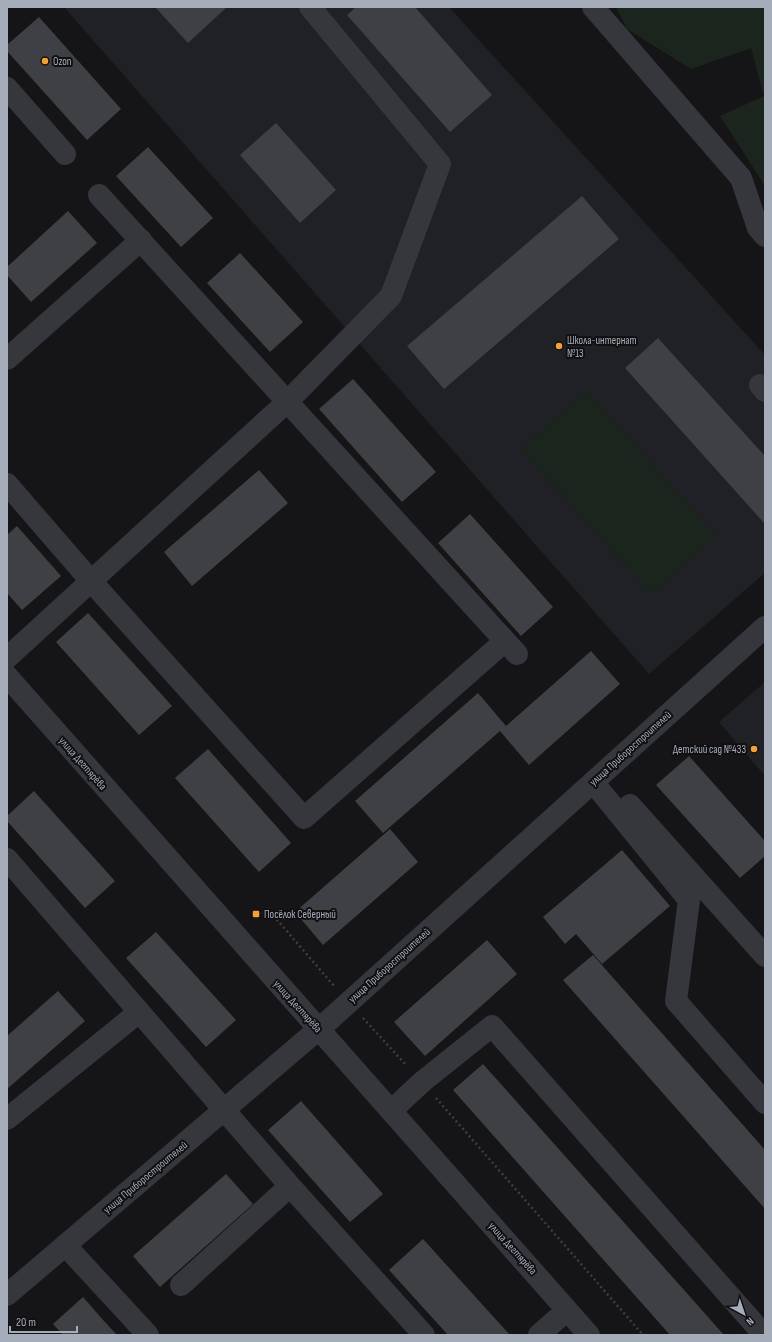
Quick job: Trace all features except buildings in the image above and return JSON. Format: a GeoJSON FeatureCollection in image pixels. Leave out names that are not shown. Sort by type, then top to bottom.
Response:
{"type":"FeatureCollection","features":[{"type":"Feature","properties":{"kind":"street"},"geometry":{"type":"LineString","coordinates":[[7,658],[287,402],[391,296],[440,164],[310,7]]}},
{"type":"Feature","properties":{"kind":"street"},"geometry":{"type":"LineString","coordinates":[[593,7],[741,178],[758,228],[765,236]]}},
{"type":"Feature","properties":{"kind":"street"},"geometry":{"type":"LineString","coordinates":[[7,88],[65,154]]}},
{"type":"Feature","properties":{"kind":"street"},"geometry":{"type":"LineString","coordinates":[[7,484],[91,581],[304,818],[511,648],[99,195]]}},
{"type":"Feature","properties":{"kind":"street"},"geometry":{"type":"LineString","coordinates":[[7,359],[141,240]]}},
{"type":"Feature","properties":{"kind":"street","name":"улица Приборостроителей"},"geometry":{"type":"LineString","coordinates":[[7,1295],[318,1029],[765,627]]}},
{"type":"Feature","properties":{"kind":"street","name":"улица Дегтярёва"},"geometry":{"type":"LineString","coordinates":[[7,676],[589,1335]]}},
{"type":"Feature","properties":{"kind":"street"},"geometry":{"type":"LineString","coordinates":[[593,782],[689,900],[676,1001],[765,1103]]}},
{"type":"Feature","properties":{"kind":"street"},"geometry":{"type":"LineString","coordinates":[[613,806],[629,804],[765,956]]}},
{"type":"Feature","properties":{"kind":"street"},"geometry":{"type":"LineString","coordinates":[[7,860],[290,1186],[424,1335]]}},
{"type":"Feature","properties":{"kind":"street"},"geometry":{"type":"LineString","coordinates":[[7,1119],[139,1012]]}},
{"type":"Feature","properties":{"kind":"street"},"geometry":{"type":"LineString","coordinates":[[391,1111],[422,1082],[492,1026],[764,1335]]}},
{"type":"Feature","properties":{"kind":"street"},"geometry":{"type":"LineString","coordinates":[[181,1285],[290,1186]]}},
{"type":"Feature","properties":{"kind":"street"},"geometry":{"type":"LineString","coordinates":[[64,1245],[148,1335]]}},
{"type":"Feature","properties":{"kind":"street"},"geometry":{"type":"LineString","coordinates":[[539,1335],[567,1310]]}},
{"type":"Feature","properties":{"kind":"path"},"geometry":{"type":"LineString","coordinates":[[266,908],[348,1002],[422,1082],[643,1335]]}},
{"type":"Feature","properties":{"kind":"shaded area","name":"Школа-интернат №13"},"geometry":{"type":"Polygon","coordinates":[[[64,7],[449,7],[765,355],[765,573],[649,674],[64,7]]]}},
{"type":"Feature","properties":{"kind":"shaded area"},"geometry":{"type":"Polygon","coordinates":[[[616,7],[765,7],[765,186],[720,116],[764,96],[751,48],[691,69],[627,29],[616,7]]]}},
{"type":"Feature","properties":{"kind":"shaded area"},"geometry":{"type":"Polygon","coordinates":[[[586,390],[716,536],[651,594],[521,449],[586,390]]]}},
{"type":"Feature","properties":{"kind":"shaded area","name":"Детский сад №433"},"geometry":{"type":"Polygon","coordinates":[[[765,682],[765,776],[719,722],[765,682]]]}},
{"type":"Feature","properties":{"kind":"place","name":"Ozon"},"geometry":{"type":"Point","coordinates":[45,61]}},
{"type":"Feature","properties":{"kind":"place","name":"Школа-интернат №13"},"geometry":{"type":"Point","coordinates":[559,346]}},
{"type":"Feature","properties":{"kind":"place","name":"Детский сад №433"},"geometry":{"type":"Point","coordinates":[754,749]}},
{"type":"Feature","properties":{"kind":"place","name":"Посёлок Северный"},"geometry":{"type":"Point","coordinates":[256,914]}}]}
